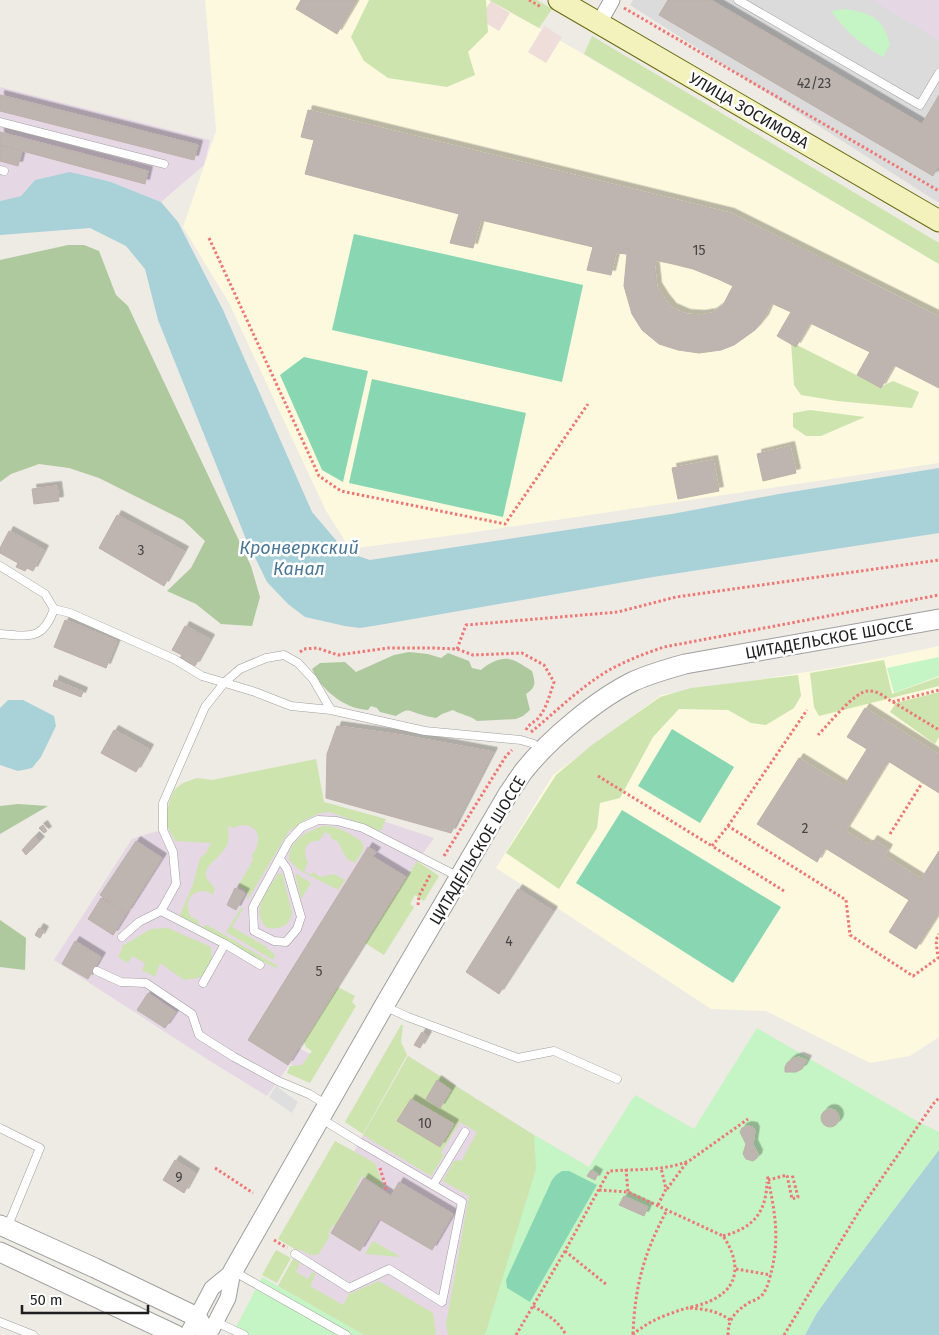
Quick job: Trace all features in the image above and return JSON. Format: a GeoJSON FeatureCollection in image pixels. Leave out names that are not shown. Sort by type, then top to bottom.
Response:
{"type":"FeatureCollection","features":[{"type":"Feature","properties":{"kind":"main road","name":"УЛИЦА ЗОСИМОВА"},"geometry":{"type":"LineString","coordinates":[[559,0],[939,220]]}},
{"type":"Feature","properties":{"kind":"street"},"geometry":{"type":"LineString","coordinates":[[599,23],[617,3]]}},
{"type":"Feature","properties":{"kind":"street","name":"ЦИТАДЕЛЬСКОЕ ШОССЕ"},"geometry":{"type":"LineString","coordinates":[[211,1330],[228,1298],[233,1271],[323,1111],[508,794],[541,751],[575,721],[613,693],[632,682],[662,670],[694,662],[939,619]]}},
{"type":"Feature","properties":{"kind":"street"},"geometry":{"type":"LineString","coordinates":[[4,1226],[197,1317],[211,1330]]}},
{"type":"Feature","properties":{"kind":"street"},"geometry":{"type":"LineString","coordinates":[[0,1252],[176,1335]]}},
{"type":"Feature","properties":{"kind":"street","name":"ЦИТАДЕЛЬСКОЕ ШОССЕ"},"geometry":{"type":"LineString","coordinates":[[187,1335],[212,1288],[233,1271]]}},
{"type":"Feature","properties":{"kind":"lane"},"geometry":{"type":"LineString","coordinates":[[738,0],[920,105],[939,73]]}},
{"type":"Feature","properties":{"kind":"lane"},"geometry":{"type":"LineString","coordinates":[[0,122],[164,164]]}},
{"type":"Feature","properties":{"kind":"lane"},"geometry":{"type":"LineString","coordinates":[[0,566],[44,594],[54,609],[70,613],[174,659],[202,676],[225,682],[291,706],[331,710],[425,731],[521,740],[534,744],[541,751]]}},
{"type":"Feature","properties":{"kind":"lane"},"geometry":{"type":"LineString","coordinates":[[0,634],[27,636],[39,633],[49,622],[54,609]]}},
{"type":"Feature","properties":{"kind":"lane"},"geometry":{"type":"LineString","coordinates":[[122,937],[139,922],[160,911],[176,884],[173,852],[163,830],[163,802],[205,707],[225,682],[240,669],[266,658],[284,655],[298,663],[313,679],[331,710]]}},
{"type":"Feature","properties":{"kind":"lane"},"geometry":{"type":"LineString","coordinates":[[280,860],[287,869],[301,916],[297,929],[286,942],[274,941],[254,931],[253,907],[289,841],[302,828],[318,820],[337,821],[362,828],[459,877]]}},
{"type":"Feature","properties":{"kind":"lane"},"geometry":{"type":"LineString","coordinates":[[160,911],[225,944],[260,965]]}},
{"type":"Feature","properties":{"kind":"lane"},"geometry":{"type":"LineString","coordinates":[[203,983],[225,944]]}},
{"type":"Feature","properties":{"kind":"lane"},"geometry":{"type":"LineString","coordinates":[[97,971],[120,982],[146,983],[192,1014],[199,1035],[278,1081],[309,1094],[323,1111],[374,1151],[462,1202],[442,1302],[389,1269],[349,1288],[296,1254]]}},
{"type":"Feature","properties":{"kind":"lane"},"geometry":{"type":"LineString","coordinates":[[384,1006],[408,1017],[518,1058],[554,1051],[617,1079]]}},
{"type":"Feature","properties":{"kind":"lane"},"geometry":{"type":"LineString","coordinates":[[0,1128],[40,1148],[4,1226]]}},
{"type":"Feature","properties":{"kind":"lane"},"geometry":{"type":"LineString","coordinates":[[432,1185],[465,1132]]}},
{"type":"Feature","properties":{"kind":"lane"},"geometry":{"type":"LineString","coordinates":[[233,1271],[346,1335]]}},
{"type":"Feature","properties":{"kind":"lane"},"geometry":{"type":"LineString","coordinates":[[0,1322],[33,1335]]}},
{"type":"Feature","properties":{"kind":"lane"},"geometry":{"type":"LineString","coordinates":[[211,1330],[244,1335]]}},
{"type":"Feature","properties":{"kind":"path"},"geometry":{"type":"LineString","coordinates":[[617,3],[939,191]]}},
{"type":"Feature","properties":{"kind":"path"},"geometry":{"type":"LineString","coordinates":[[209,238],[319,476],[342,491],[504,524],[588,404]]}},
{"type":"Feature","properties":{"kind":"path"},"geometry":{"type":"LineString","coordinates":[[457,649],[466,625],[618,612],[676,597],[939,560]]}},
{"type":"Feature","properties":{"kind":"path"},"geometry":{"type":"LineString","coordinates":[[292,659],[304,649],[310,648],[317,648],[338,655],[388,648],[457,649],[473,655],[522,653],[544,665],[554,682],[548,701],[539,717],[528,725],[521,740]]}},
{"type":"Feature","properties":{"kind":"path"},"geometry":{"type":"LineString","coordinates":[[818,735],[847,704],[866,690],[876,692],[939,730]]}},
{"type":"Feature","properties":{"kind":"path"},"geometry":{"type":"LineString","coordinates":[[892,702],[939,690]]}},
{"type":"Feature","properties":{"kind":"path"},"geometry":{"type":"LineString","coordinates":[[712,846],[728,826],[807,710]]}},
{"type":"Feature","properties":{"kind":"path"},"geometry":{"type":"LineString","coordinates":[[418,905],[419,896],[427,880],[447,852],[506,756],[514,748]]}},
{"type":"Feature","properties":{"kind":"path"},"geometry":{"type":"LineString","coordinates":[[598,776],[784,891]]}},
{"type":"Feature","properties":{"kind":"path"},"geometry":{"type":"LineString","coordinates":[[890,834],[922,783]]}},
{"type":"Feature","properties":{"kind":"path"},"geometry":{"type":"LineString","coordinates":[[728,826],[846,900],[850,935],[913,976],[938,958],[936,940],[939,934]]}},
{"type":"Feature","properties":{"kind":"path"},"geometry":{"type":"LineString","coordinates":[[784,1335],[861,1208],[939,1098]]}},
{"type":"Feature","properties":{"kind":"path"},"geometry":{"type":"LineString","coordinates":[[658,1205],[666,1190],[689,1161],[748,1119]]}},
{"type":"Feature","properties":{"kind":"path"},"geometry":{"type":"LineString","coordinates":[[374,1151],[386,1188],[384,1191]]}},
{"type":"Feature","properties":{"kind":"path"},"geometry":{"type":"LineString","coordinates":[[516,1335],[565,1252],[609,1171],[661,1168],[689,1161]]}},
{"type":"Feature","properties":{"kind":"path"},"geometry":{"type":"LineString","coordinates":[[215,1168],[253,1193]]}},
{"type":"Feature","properties":{"kind":"path"},"geometry":{"type":"LineString","coordinates":[[661,1168],[666,1190]]}},
{"type":"Feature","properties":{"kind":"path"},"geometry":{"type":"LineString","coordinates":[[626,1169],[628,1192]]}},
{"type":"Feature","properties":{"kind":"path"},"geometry":{"type":"LineString","coordinates":[[723,1236],[740,1230],[755,1219],[760,1212],[764,1203],[767,1174],[776,1229],[775,1253],[771,1275],[763,1294],[739,1310],[730,1320],[728,1335]]}},
{"type":"Feature","properties":{"kind":"path"},"geometry":{"type":"LineString","coordinates":[[768,1180],[787,1176],[792,1198],[798,1197],[792,1174]]}},
{"type":"Feature","properties":{"kind":"path"},"geometry":{"type":"LineString","coordinates":[[599,1190],[628,1192],[723,1236],[730,1248],[736,1268],[729,1287],[715,1299],[673,1312],[652,1322],[632,1335]]}},
{"type":"Feature","properties":{"kind":"path"},"geometry":{"type":"LineString","coordinates":[[632,1335],[636,1297],[641,1273],[652,1238],[667,1210]]}},
{"type":"Feature","properties":{"kind":"path"},"geometry":{"type":"LineString","coordinates":[[565,1252],[607,1285]]}},
{"type":"Feature","properties":{"kind":"path"},"geometry":{"type":"LineString","coordinates":[[736,1268],[771,1275]]}},
{"type":"Feature","properties":{"kind":"path"},"geometry":{"type":"LineString","coordinates":[[533,1306],[554,1319],[566,1335]]}},
{"type":"Feature","properties":{"kind":"path"},"geometry":{"type":"LineString","coordinates":[[687,1308],[700,1308],[720,1313],[730,1320]]}},
{"type":"Feature","properties":{"kind":"shaded area"},"geometry":{"type":"Polygon","coordinates":[[[205,0],[489,0],[939,264],[939,463],[350,549],[326,511],[229,303],[183,227],[216,131],[205,0]]]}},
{"type":"Feature","properties":{"kind":"shaded area"},"geometry":{"type":"Polygon","coordinates":[[[633,0],[939,0],[939,203],[630,5],[633,0]]]}},
{"type":"Feature","properties":{"kind":"shaded area"},"geometry":{"type":"Polygon","coordinates":[[[872,0],[939,0],[939,40],[872,0]]]}},
{"type":"Feature","properties":{"kind":"shaded area"},"geometry":{"type":"Polygon","coordinates":[[[491,1],[510,13],[499,31],[479,19],[491,1]]]}},
{"type":"Feature","properties":{"kind":"shaded area"},"geometry":{"type":"Polygon","coordinates":[[[544,26],[562,37],[546,63],[528,52],[544,26]]]}},
{"type":"Feature","properties":{"kind":"shaded area"},"geometry":{"type":"Polygon","coordinates":[[[0,87],[210,140],[204,165],[161,202],[111,182],[35,180],[21,196],[0,201],[0,87]]]}},
{"type":"Feature","properties":{"kind":"shaded area"},"geometry":{"type":"Polygon","coordinates":[[[939,646],[939,1037],[910,1056],[870,1063],[766,1011],[711,1009],[496,868],[553,775],[661,695],[832,668],[939,646]]]}},
{"type":"Feature","properties":{"kind":"shaded area"},"geometry":{"type":"Polygon","coordinates":[[[332,804],[434,838],[406,877],[299,1048],[315,1057],[306,1072],[290,1064],[267,1096],[54,960],[132,839],[154,832],[332,804]]]}},
{"type":"Feature","properties":{"kind":"shaded area"},"geometry":{"type":"Polygon","coordinates":[[[408,1056],[534,1135],[485,1335],[364,1335],[278,1286],[408,1056]]]}},
{"type":"Feature","properties":{"kind":"shaded area"},"geometry":{"type":"Polygon","coordinates":[[[276,1086],[298,1102],[292,1113],[269,1097],[276,1086]]]}},
{"type":"Feature","properties":{"kind":"green space"},"geometry":{"type":"Polygon","coordinates":[[[369,0],[486,0],[488,32],[468,52],[475,75],[447,87],[388,78],[364,61],[351,37],[369,0]]]}},
{"type":"Feature","properties":{"kind":"green space"},"geometry":{"type":"Polygon","coordinates":[[[489,0],[537,0],[552,9],[539,28],[489,0]]]}},
{"type":"Feature","properties":{"kind":"green space"},"geometry":{"type":"Polygon","coordinates":[[[846,9],[869,15],[879,22],[890,44],[883,57],[854,37],[842,26],[831,11],[846,9]]]}},
{"type":"Feature","properties":{"kind":"green space"},"geometry":{"type":"Polygon","coordinates":[[[592,36],[939,243],[939,264],[584,54],[592,36]]]}},
{"type":"Feature","properties":{"kind":"green space"},"geometry":{"type":"Polygon","coordinates":[[[354,234],[583,285],[562,382],[332,330],[354,234]]]}},
{"type":"Feature","properties":{"kind":"green space"},"geometry":{"type":"Polygon","coordinates":[[[68,245],[84,245],[99,251],[116,295],[128,306],[251,566],[260,597],[252,626],[221,624],[196,604],[167,591],[191,568],[205,541],[183,520],[99,478],[69,468],[39,464],[11,474],[0,482],[0,260],[68,245]]]}},
{"type":"Feature","properties":{"kind":"green space"},"geometry":{"type":"Polygon","coordinates":[[[791,342],[880,387],[893,381],[919,392],[912,408],[837,401],[801,395],[794,385],[791,342]]]}},
{"type":"Feature","properties":{"kind":"green space"},"geometry":{"type":"Polygon","coordinates":[[[304,357],[368,371],[343,482],[322,470],[280,375],[304,357]]]}},
{"type":"Feature","properties":{"kind":"green space"},"geometry":{"type":"Polygon","coordinates":[[[372,379],[526,413],[503,517],[349,483],[372,379]]]}},
{"type":"Feature","properties":{"kind":"green space"},"geometry":{"type":"Polygon","coordinates":[[[810,410],[865,417],[821,436],[806,436],[793,427],[793,413],[810,410]]]}},
{"type":"Feature","properties":{"kind":"green space"},"geometry":{"type":"Polygon","coordinates":[[[409,652],[428,654],[441,658],[448,653],[469,661],[472,668],[481,670],[497,660],[508,659],[517,662],[532,671],[534,678],[534,687],[526,694],[530,710],[516,719],[477,721],[453,710],[436,718],[408,710],[396,716],[380,712],[377,708],[371,706],[368,710],[359,709],[343,702],[321,684],[312,669],[320,663],[345,662],[356,672],[394,655],[409,652]]]}},
{"type":"Feature","properties":{"kind":"green space"},"geometry":{"type":"Polygon","coordinates":[[[939,657],[939,676],[894,693],[887,668],[939,657]]]}},
{"type":"Feature","properties":{"kind":"green space"},"geometry":{"type":"Polygon","coordinates":[[[884,660],[892,694],[939,677],[939,686],[819,716],[814,707],[810,673],[884,660]]]}},
{"type":"Feature","properties":{"kind":"green space"},"geometry":{"type":"Polygon","coordinates":[[[798,675],[801,696],[794,708],[766,725],[751,723],[728,710],[679,709],[653,737],[620,798],[600,803],[597,828],[559,889],[506,853],[556,775],[592,745],[660,697],[691,688],[798,675]]]}},
{"type":"Feature","properties":{"kind":"green space"},"geometry":{"type":"Polygon","coordinates":[[[939,692],[939,737],[935,744],[890,712],[896,703],[939,692]]]}},
{"type":"Feature","properties":{"kind":"green space"},"geometry":{"type":"Polygon","coordinates":[[[672,729],[734,767],[700,823],[638,786],[672,729]]]}},
{"type":"Feature","properties":{"kind":"green space"},"geometry":{"type":"Polygon","coordinates":[[[316,759],[324,802],[386,819],[381,831],[330,812],[320,813],[305,820],[289,831],[248,899],[249,894],[238,886],[253,860],[252,855],[258,842],[258,836],[252,827],[247,825],[233,828],[228,826],[227,845],[206,871],[206,876],[215,888],[213,895],[205,891],[198,892],[191,896],[188,904],[190,916],[199,921],[198,924],[201,927],[207,925],[278,966],[276,968],[188,925],[180,915],[193,884],[200,858],[206,853],[211,843],[175,841],[165,822],[167,810],[175,789],[183,783],[197,778],[212,780],[316,759]]]}},
{"type":"Feature","properties":{"kind":"green space"},"geometry":{"type":"Polygon","coordinates":[[[18,804],[48,806],[0,834],[0,806],[18,804]]]}},
{"type":"Feature","properties":{"kind":"green space"},"geometry":{"type":"Polygon","coordinates":[[[622,810],[781,907],[733,983],[576,883],[622,810]]]}},
{"type":"Feature","properties":{"kind":"green space"},"geometry":{"type":"Polygon","coordinates":[[[324,826],[344,830],[363,844],[362,852],[355,863],[347,859],[338,842],[325,832],[319,841],[311,842],[306,847],[305,854],[308,862],[304,871],[311,875],[313,872],[320,877],[334,874],[345,880],[338,890],[299,870],[289,860],[292,847],[300,837],[324,826]]]}},
{"type":"Feature","properties":{"kind":"green space"},"geometry":{"type":"Polygon","coordinates":[[[417,861],[439,876],[424,901],[415,895],[410,904],[414,907],[384,955],[365,943],[417,861]]]}},
{"type":"Feature","properties":{"kind":"green space"},"geometry":{"type":"Polygon","coordinates":[[[282,873],[292,912],[291,917],[287,924],[280,928],[267,928],[262,921],[260,907],[278,874],[282,873]]]}},
{"type":"Feature","properties":{"kind":"green space"},"geometry":{"type":"Polygon","coordinates":[[[295,873],[311,883],[301,899],[295,873]]]}},
{"type":"Feature","properties":{"kind":"green space"},"geometry":{"type":"Polygon","coordinates":[[[241,908],[243,909],[232,927],[265,946],[275,955],[273,960],[226,932],[241,908]]]}},
{"type":"Feature","properties":{"kind":"green space"},"geometry":{"type":"Polygon","coordinates":[[[0,920],[26,938],[25,970],[0,967],[0,920]]]}},
{"type":"Feature","properties":{"kind":"green space"},"geometry":{"type":"Polygon","coordinates":[[[168,928],[211,947],[212,963],[204,974],[198,978],[184,980],[160,963],[155,977],[142,970],[145,963],[132,956],[128,963],[118,957],[122,946],[151,929],[168,928]]]}},
{"type":"Feature","properties":{"kind":"green space"},"geometry":{"type":"Polygon","coordinates":[[[338,987],[355,996],[352,1002],[356,1006],[310,1083],[287,1073],[290,1066],[302,1065],[312,1051],[306,1047],[304,1042],[338,987]]]}},
{"type":"Feature","properties":{"kind":"green space"},"geometry":{"type":"Polygon","coordinates":[[[401,1025],[403,1025],[401,1042],[407,1055],[363,1134],[345,1122],[401,1025]]]}},
{"type":"Feature","properties":{"kind":"green space"},"geometry":{"type":"Polygon","coordinates":[[[757,1028],[939,1132],[939,1150],[837,1285],[817,1313],[805,1335],[485,1335],[536,1169],[534,1135],[589,1167],[635,1095],[694,1129],[757,1028]]]}},
{"type":"Feature","properties":{"kind":"green space"},"geometry":{"type":"Polygon","coordinates":[[[408,1056],[602,1175],[511,1335],[448,1335],[446,1324],[469,1196],[443,1181],[454,1161],[462,1160],[477,1132],[460,1122],[441,1153],[444,1155],[431,1176],[363,1135],[408,1056]],[[437,1081],[426,1098],[440,1107],[451,1090],[437,1081]],[[411,1099],[397,1121],[453,1124],[411,1099]]]}},
{"type":"Feature","properties":{"kind":"green space"},"geometry":{"type":"Polygon","coordinates":[[[335,1141],[375,1163],[383,1186],[381,1189],[378,1185],[362,1176],[318,1255],[310,1255],[299,1249],[298,1251],[278,1239],[335,1141]]]}},
{"type":"Feature","properties":{"kind":"green space"},"geometry":{"type":"Polygon","coordinates":[[[562,1171],[569,1171],[597,1185],[530,1302],[507,1288],[506,1280],[552,1180],[562,1171]]]}},
{"type":"Feature","properties":{"kind":"green space"},"geometry":{"type":"Polygon","coordinates":[[[373,1241],[401,1257],[365,1254],[373,1241]]]}},
{"type":"Feature","properties":{"kind":"green space"},"geometry":{"type":"Polygon","coordinates":[[[276,1250],[291,1258],[277,1283],[262,1275],[276,1250]]]}},
{"type":"Feature","properties":{"kind":"green space"},"geometry":{"type":"Polygon","coordinates":[[[293,1259],[300,1263],[296,1272],[308,1279],[312,1272],[316,1274],[310,1286],[343,1305],[349,1294],[379,1281],[433,1313],[436,1335],[364,1335],[278,1286],[293,1259]]]}},
{"type":"Feature","properties":{"kind":"green space"},"geometry":{"type":"Polygon","coordinates":[[[262,1277],[364,1335],[232,1335],[262,1277]]]}},
{"type":"Feature","properties":{"kind":"water","name":"Кронверкский Канал"},"geometry":{"type":"Polygon","coordinates":[[[70,172],[111,182],[161,202],[178,222],[223,310],[312,512],[346,552],[370,560],[672,514],[779,494],[939,468],[939,533],[653,577],[360,628],[305,617],[288,604],[267,582],[246,539],[158,320],[145,269],[126,246],[90,228],[0,235],[0,201],[21,196],[35,180],[70,172]]]}},
{"type":"Feature","properties":{"kind":"water"},"geometry":{"type":"Polygon","coordinates":[[[8,700],[23,700],[54,716],[56,726],[41,757],[32,768],[18,771],[0,765],[0,708],[8,700]]]}},
{"type":"Feature","properties":{"kind":"water"},"geometry":{"type":"Polygon","coordinates":[[[939,1150],[939,1335],[805,1335],[817,1313],[837,1285],[939,1150]]]}},
{"type":"Feature","properties":{"kind":"building"},"geometry":{"type":"Polygon","coordinates":[[[301,0],[357,0],[337,34],[296,9],[301,0]]]}},
{"type":"Feature","properties":{"kind":"building"},"geometry":{"type":"Polygon","coordinates":[[[668,0],[711,0],[922,124],[939,95],[939,165],[933,176],[659,15],[668,0]]]}},
{"type":"Feature","properties":{"kind":"building"},"geometry":{"type":"Polygon","coordinates":[[[0,95],[198,145],[194,160],[0,111],[0,95]]]}},
{"type":"Feature","properties":{"kind":"building"},"geometry":{"type":"Polygon","coordinates":[[[308,110],[730,213],[939,317],[939,388],[894,365],[881,388],[857,375],[870,352],[810,323],[796,347],[777,336],[791,312],[771,303],[764,319],[755,330],[734,345],[721,350],[699,353],[678,350],[659,344],[642,330],[632,314],[624,286],[627,254],[616,253],[611,275],[587,270],[593,247],[481,220],[473,248],[450,243],[459,214],[305,174],[314,140],[301,137],[308,110]],[[654,260],[657,287],[672,308],[686,314],[700,315],[712,313],[723,305],[733,286],[693,269],[654,260]]]}},
{"type":"Feature","properties":{"kind":"building"},"geometry":{"type":"Polygon","coordinates":[[[0,132],[148,171],[145,184],[0,145],[0,132]]]}},
{"type":"Feature","properties":{"kind":"building"},"geometry":{"type":"Polygon","coordinates":[[[0,145],[22,151],[18,166],[0,161],[0,145]]]}},
{"type":"Feature","properties":{"kind":"building"},"geometry":{"type":"Polygon","coordinates":[[[790,446],[796,473],[763,481],[757,454],[790,446]]]}},
{"type":"Feature","properties":{"kind":"building"},"geometry":{"type":"Polygon","coordinates":[[[713,460],[719,491],[678,499],[672,468],[713,460]]]}},
{"type":"Feature","properties":{"kind":"building"},"geometry":{"type":"Polygon","coordinates":[[[57,486],[59,501],[34,504],[32,489],[57,486]]]}},
{"type":"Feature","properties":{"kind":"building"},"geometry":{"type":"Polygon","coordinates":[[[117,515],[184,551],[164,586],[99,548],[117,515]]]}},
{"type":"Feature","properties":{"kind":"building"},"geometry":{"type":"Polygon","coordinates":[[[9,531],[44,550],[33,571],[27,568],[25,571],[16,567],[18,563],[0,553],[0,548],[9,531]]]}},
{"type":"Feature","properties":{"kind":"building"},"geometry":{"type":"Polygon","coordinates":[[[65,620],[117,641],[106,668],[54,647],[65,620]]]}},
{"type":"Feature","properties":{"kind":"building"},"geometry":{"type":"Polygon","coordinates":[[[185,626],[210,639],[195,666],[180,658],[182,655],[172,650],[185,626]]]}},
{"type":"Feature","properties":{"kind":"building"},"geometry":{"type":"Polygon","coordinates":[[[55,680],[83,692],[81,697],[53,686],[55,680]]]}},
{"type":"Feature","properties":{"kind":"building"},"geometry":{"type":"Polygon","coordinates":[[[865,708],[939,755],[939,793],[888,761],[845,831],[869,846],[873,840],[888,849],[884,856],[921,879],[939,851],[939,913],[916,949],[889,932],[909,900],[825,848],[817,862],[757,824],[799,758],[844,786],[867,749],[847,737],[865,708]]]}},
{"type":"Feature","properties":{"kind":"building"},"geometry":{"type":"Polygon","coordinates":[[[337,726],[401,735],[493,752],[451,833],[326,798],[327,754],[337,726]]]}},
{"type":"Feature","properties":{"kind":"building"},"geometry":{"type":"Polygon","coordinates":[[[114,730],[149,749],[136,772],[101,753],[114,730]]]}},
{"type":"Feature","properties":{"kind":"building"},"geometry":{"type":"Polygon","coordinates":[[[43,825],[47,831],[44,833],[39,828],[43,825]]]}},
{"type":"Feature","properties":{"kind":"building"},"geometry":{"type":"Polygon","coordinates":[[[35,836],[40,841],[26,855],[22,850],[35,836]]]}},
{"type":"Feature","properties":{"kind":"building"},"geometry":{"type":"Polygon","coordinates":[[[136,841],[162,858],[127,913],[100,895],[136,841]]]}},
{"type":"Feature","properties":{"kind":"building"},"geometry":{"type":"Polygon","coordinates":[[[368,847],[376,852],[373,856],[365,852],[368,847]]]}},
{"type":"Feature","properties":{"kind":"building"},"geometry":{"type":"Polygon","coordinates":[[[365,852],[406,877],[288,1065],[248,1040],[365,852]]]}},
{"type":"Feature","properties":{"kind":"building"},"geometry":{"type":"Polygon","coordinates":[[[235,888],[245,893],[236,910],[227,905],[235,888]]]}},
{"type":"Feature","properties":{"kind":"building"},"geometry":{"type":"Polygon","coordinates":[[[518,889],[553,911],[499,994],[466,972],[518,889]]]}},
{"type":"Feature","properties":{"kind":"building"},"geometry":{"type":"Polygon","coordinates":[[[101,898],[126,914],[113,935],[88,919],[101,898]]]}},
{"type":"Feature","properties":{"kind":"building"},"geometry":{"type":"Polygon","coordinates":[[[39,928],[44,931],[40,938],[35,935],[39,928]]]}},
{"type":"Feature","properties":{"kind":"building"},"geometry":{"type":"Polygon","coordinates":[[[75,941],[101,957],[88,979],[62,964],[75,941]]]}},
{"type":"Feature","properties":{"kind":"building"},"geometry":{"type":"Polygon","coordinates":[[[148,993],[176,1012],[165,1028],[137,1010],[148,993]]]}},
{"type":"Feature","properties":{"kind":"building"},"geometry":{"type":"Polygon","coordinates":[[[422,1032],[427,1036],[420,1048],[414,1045],[422,1032]]]}},
{"type":"Feature","properties":{"kind":"building"},"geometry":{"type":"Polygon","coordinates":[[[799,1057],[807,1060],[802,1069],[796,1072],[785,1072],[787,1063],[799,1057]]]}},
{"type":"Feature","properties":{"kind":"building"},"geometry":{"type":"Polygon","coordinates":[[[437,1080],[451,1090],[440,1108],[426,1099],[437,1080]]]}},
{"type":"Feature","properties":{"kind":"building"},"geometry":{"type":"Polygon","coordinates":[[[411,1099],[454,1124],[440,1147],[397,1121],[411,1099]]]}},
{"type":"Feature","properties":{"kind":"building"},"geometry":{"type":"Polygon","coordinates":[[[830,1109],[836,1112],[839,1118],[836,1124],[830,1127],[824,1124],[821,1118],[824,1112],[830,1109]]]}},
{"type":"Feature","properties":{"kind":"building"},"geometry":{"type":"Polygon","coordinates":[[[747,1126],[753,1127],[755,1131],[753,1144],[758,1154],[757,1158],[753,1161],[746,1159],[743,1154],[746,1144],[740,1132],[742,1128],[747,1126]]]}},
{"type":"Feature","properties":{"kind":"building"},"geometry":{"type":"Polygon","coordinates":[[[175,1160],[195,1173],[184,1193],[163,1180],[175,1160]]]}},
{"type":"Feature","properties":{"kind":"building"},"geometry":{"type":"Polygon","coordinates":[[[591,1170],[598,1174],[595,1180],[587,1176],[591,1170]]]}},
{"type":"Feature","properties":{"kind":"building"},"geometry":{"type":"Polygon","coordinates":[[[364,1178],[391,1196],[399,1182],[453,1214],[432,1250],[379,1219],[360,1251],[331,1233],[364,1178]]]}},
{"type":"Feature","properties":{"kind":"building"},"geometry":{"type":"Polygon","coordinates":[[[624,1196],[648,1207],[644,1216],[619,1205],[624,1196]]]}}]}
